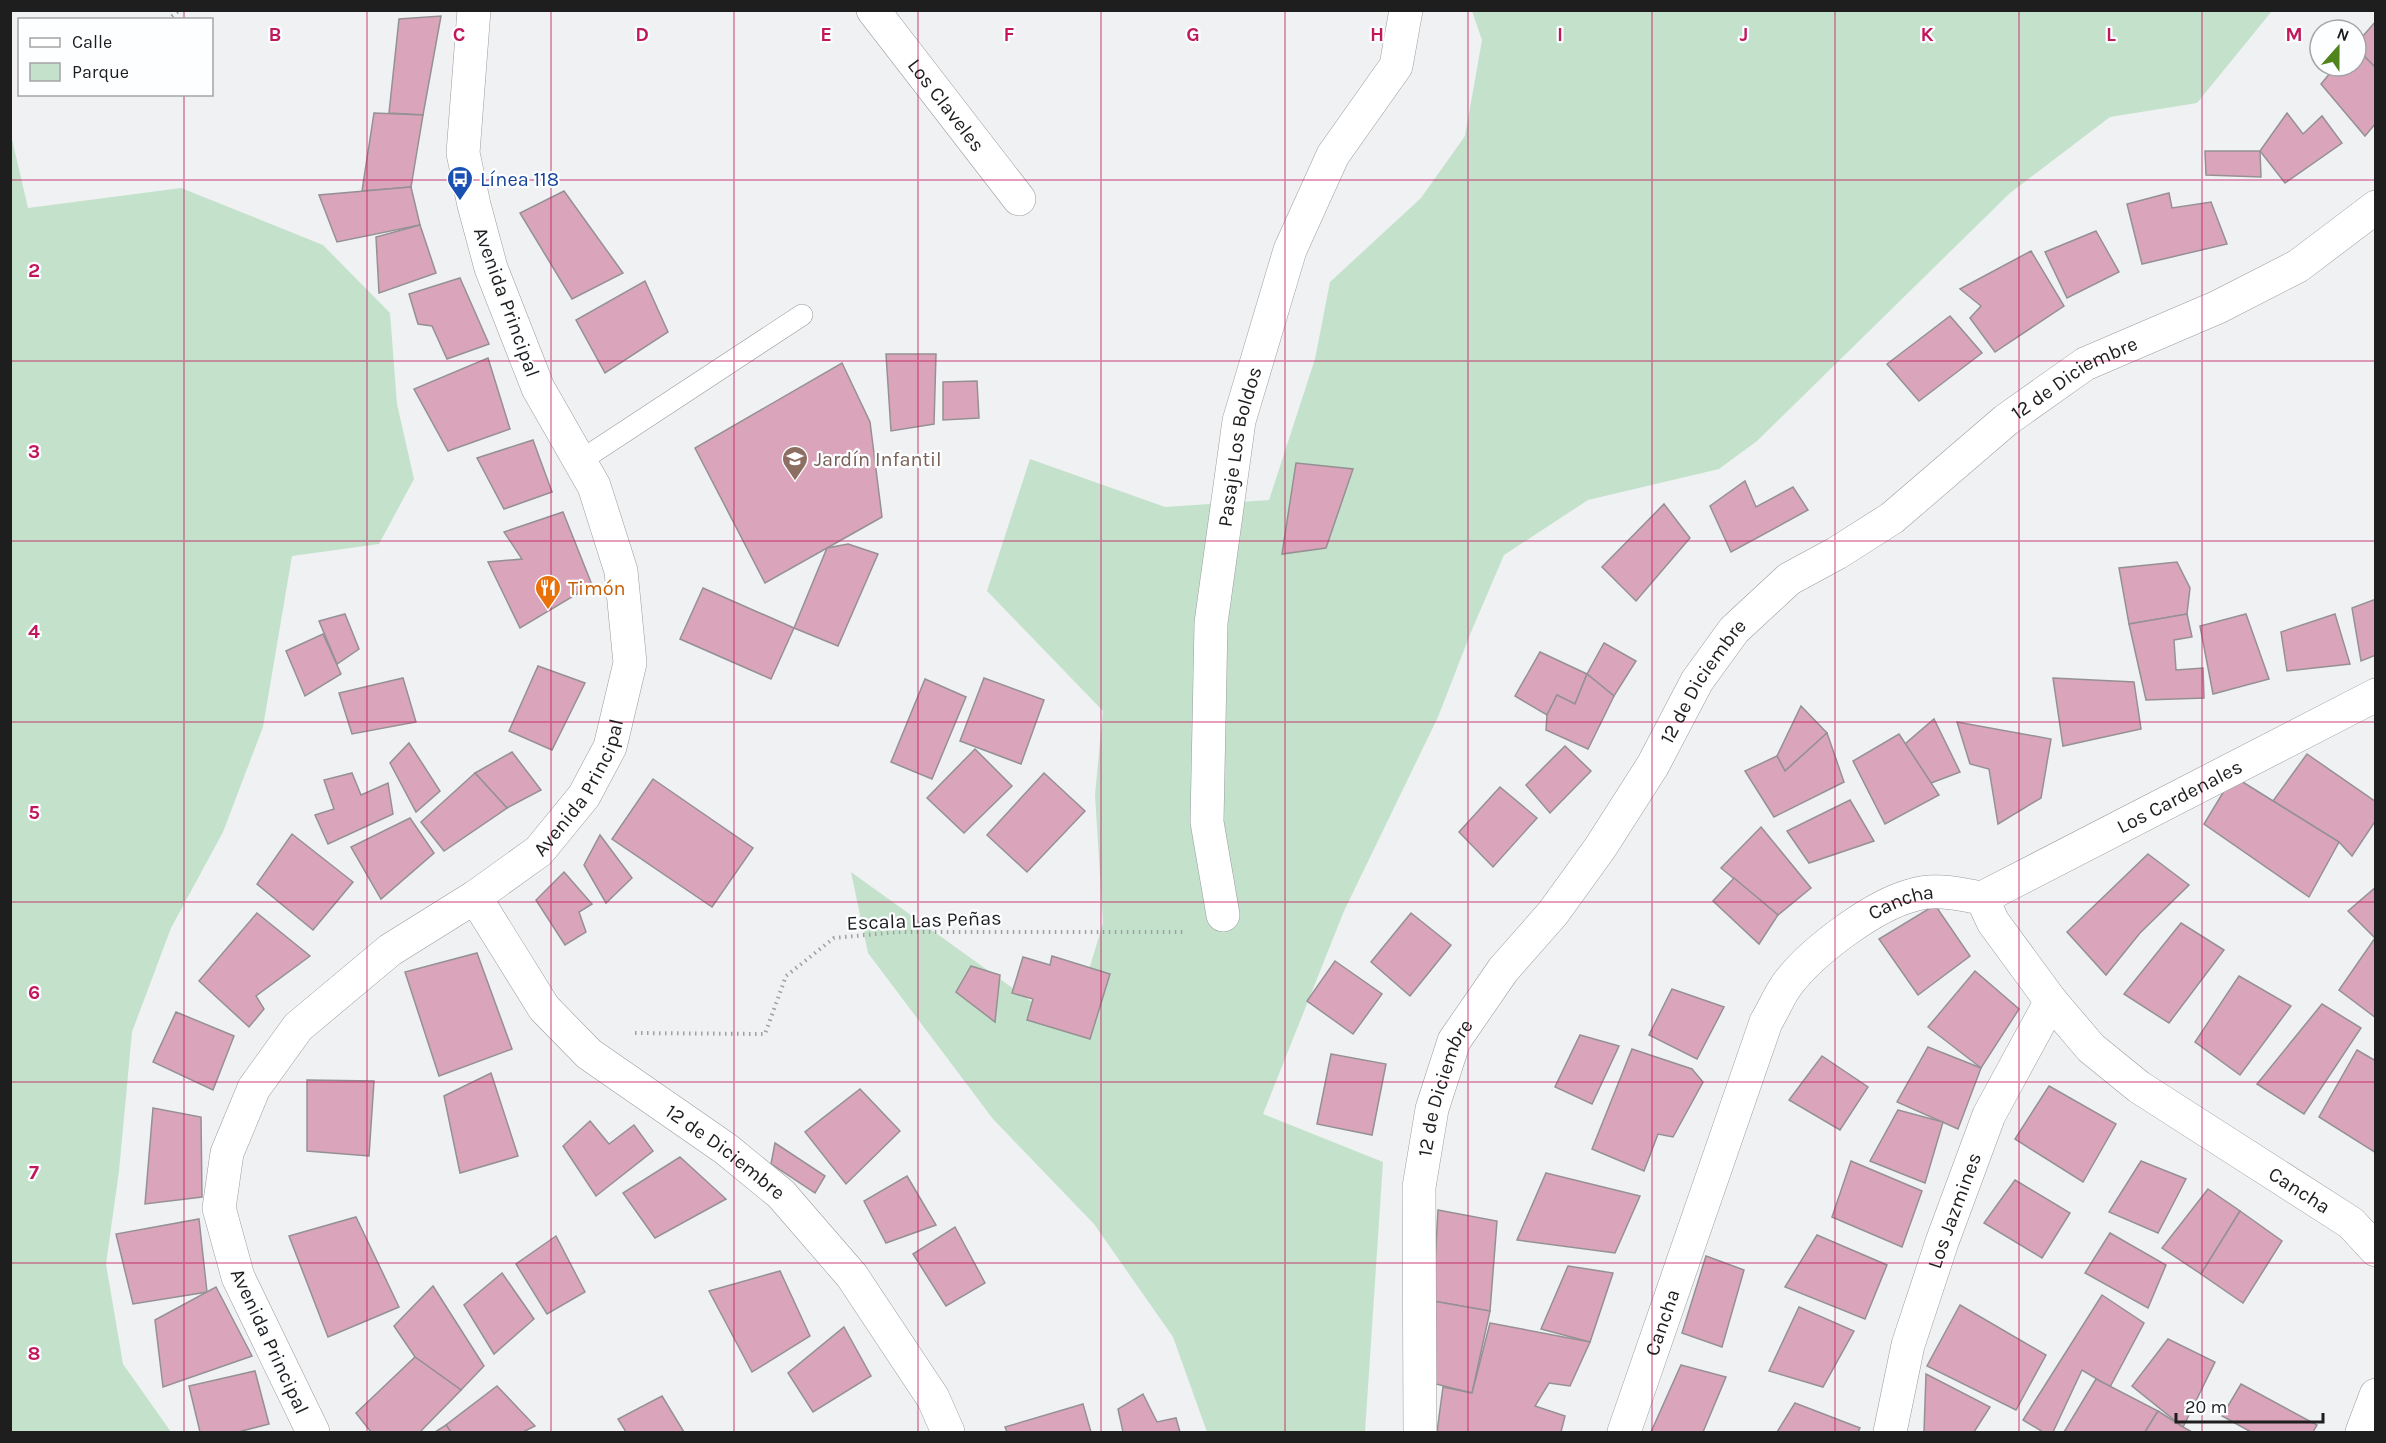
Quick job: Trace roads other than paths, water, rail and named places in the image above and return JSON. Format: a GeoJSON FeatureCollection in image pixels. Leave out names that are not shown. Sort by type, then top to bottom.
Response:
{"type":"FeatureCollection","features":[{"type":"Feature","properties":{"kind":"street","name":"Avenida Principal"},"geometry":{"type":"LineString","coordinates":[[313,1432],[238,1277],[219,1208],[226,1153],[254,1088],[298,1027],[390,950],[475,897],[539,851],[584,796],[610,747],[630,663],[621,571],[594,486],[538,388],[491,268],[474,205],[463,153],[474,10]]}},
{"type":"Feature","properties":{"kind":"street","name":"Los Claveles"},"geometry":{"type":"LineString","coordinates":[[873,10],[1018,199]]}},
{"type":"Feature","properties":{"kind":"street","name":"Pasaje Los Boldos"},"geometry":{"type":"LineString","coordinates":[[1223,915],[1207,822],[1211,623],[1239,421],[1290,250],[1333,155],[1396,66],[1406,10]]}},
{"type":"Feature","properties":{"kind":"street","name":"12 de Diciembre"},"geometry":{"type":"LineString","coordinates":[[1420,1432],[1419,1187],[1432,1109],[1454,1041],[1503,970],[1553,913],[1600,848],[1653,765],[1697,681],[1734,630],[1789,579],[1837,553],[1892,518],[2006,420],[2085,364],[2218,307],[2298,266],[2376,207]]}},
{"type":"Feature","properties":{"kind":"street","name":"Los Cardenales"},"geometry":{"type":"LineString","coordinates":[[1982,898],[2376,695]]}},
{"type":"Feature","properties":{"kind":"street","name":"Cancha"},"geometry":{"type":"LineString","coordinates":[[1624,1432],[1766,1022],[1789,982],[1821,949],[1882,907],[1914,894],[1949,892],[1982,898],[1993,922],[2051,1001],[2091,1048],[2139,1087],[2351,1223],[2376,1250]]}},
{"type":"Feature","properties":{"kind":"street","name":"12 de Diciembre"},"geometry":{"type":"LineString","coordinates":[[475,897],[544,1008],[589,1054],[726,1149],[781,1194],[852,1276],[933,1398],[948,1432]]}},
{"type":"Feature","properties":{"kind":"street","name":"Los Jazmines"},"geometry":{"type":"LineString","coordinates":[[1890,1432],[1908,1346],[1946,1231],[1989,1115],[2051,1001]]}},
{"type":"Feature","properties":{"kind":"street"},"geometry":{"type":"LineString","coordinates":[[2362,1432],[2376,1395]]}},
{"type":"Feature","properties":{"kind":"lane"},"geometry":{"type":"LineString","coordinates":[[580,461],[802,315]]}},
{"type":"Feature","properties":{"kind":"place","name":"Línea 118"},"geometry":{"type":"Point","coordinates":[460,202]}},
{"type":"Feature","properties":{"kind":"place","name":"Jardín Infantil"},"geometry":{"type":"Point","coordinates":[795,482]}},
{"type":"Feature","properties":{"kind":"place","name":"Timón"},"geometry":{"type":"Point","coordinates":[548,611]}}]}
